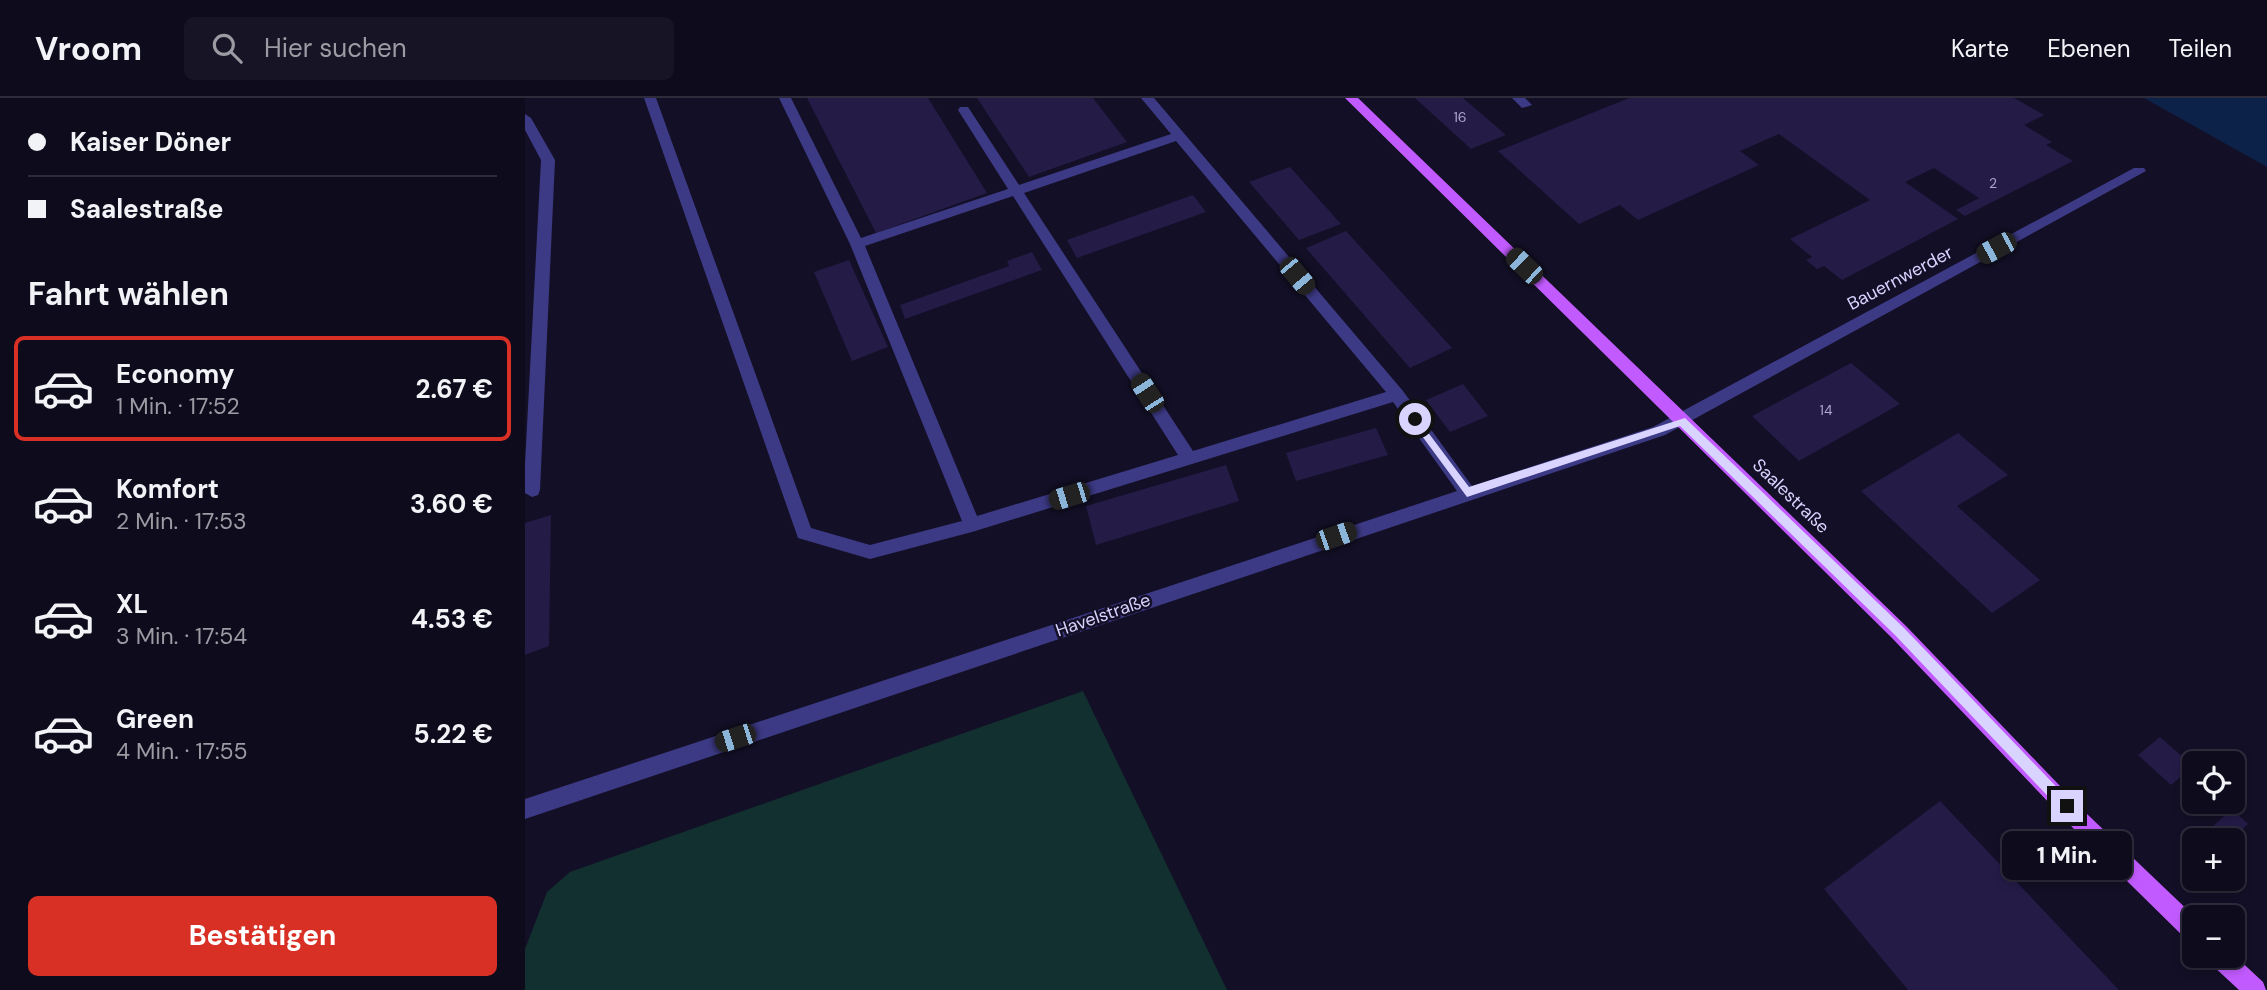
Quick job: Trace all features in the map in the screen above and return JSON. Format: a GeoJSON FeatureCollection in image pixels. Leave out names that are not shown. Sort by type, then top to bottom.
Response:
{"type":"FeatureCollection","features":[{"type":"Feature","properties":{"kind":"main road","name":"Saalestraße"},"geometry":{"type":"LineString","coordinates":[[1351,98],[1618,355],[1899,632],[2080,821],[2182,919]]}},
{"type":"Feature","properties":{"kind":"main road"},"geometry":{"type":"LineString","coordinates":[[2232,968],[2255,990]]}},
{"type":"Feature","properties":{"kind":"street"},"geometry":{"type":"LineString","coordinates":[[650,98],[804,533],[870,552],[972,526],[1397,396]]}},
{"type":"Feature","properties":{"kind":"street"},"geometry":{"type":"LineString","coordinates":[[785,98],[857,244],[972,526]]}},
{"type":"Feature","properties":{"kind":"street"},"geometry":{"type":"LineString","coordinates":[[1147,98],[1397,396],[1467,493]]}},
{"type":"Feature","properties":{"kind":"street"},"geometry":{"type":"LineString","coordinates":[[964,110],[1190,460]]}},
{"type":"Feature","properties":{"kind":"street"},"geometry":{"type":"LineString","coordinates":[[528,127],[548,160],[532,490]]}},
{"type":"Feature","properties":{"kind":"street"},"geometry":{"type":"LineString","coordinates":[[857,244],[1179,136]]}},
{"type":"Feature","properties":{"kind":"street","name":"Bauernwerder"},"geometry":{"type":"LineString","coordinates":[[1682,421],[2139,171]]}},
{"type":"Feature","properties":{"kind":"street","name":"Havelstraße"},"geometry":{"type":"LineString","coordinates":[[525,809],[1682,421]]}},
{"type":"Feature","properties":{"kind":"green space"},"geometry":{"type":"Polygon","coordinates":[[[1083,691],[1227,990],[525,990],[525,949],[547,892],[570,872],[1083,691]]]}},
{"type":"Feature","properties":{"kind":"water"},"geometry":{"type":"Polygon","coordinates":[[[2144,98],[2267,98],[2267,167],[2144,98]]]}},
{"type":"Feature","properties":{"kind":"building"},"geometry":{"type":"Polygon","coordinates":[[[807,98],[928,98],[987,193],[876,233],[807,98]]]}},
{"type":"Feature","properties":{"kind":"building"},"geometry":{"type":"Polygon","coordinates":[[[977,98],[1093,98],[1127,142],[1029,177],[977,98]]]}},
{"type":"Feature","properties":{"kind":"building"},"geometry":{"type":"Polygon","coordinates":[[[1415,98],[1463,98],[1506,135],[1471,149],[1415,98]]]}},
{"type":"Feature","properties":{"kind":"building"},"geometry":{"type":"Polygon","coordinates":[[[1629,98],[2014,98],[2044,115],[2024,125],[2052,142],[2046,145],[2073,161],[1965,216],[1956,210],[1979,198],[1934,168],[1905,182],[1958,219],[1842,280],[1824,266],[1817,269],[1806,260],[1812,257],[1790,239],[1870,200],[1779,134],[1740,151],[1759,165],[1638,220],[1620,205],[1579,224],[1498,151],[1629,98]]]}},
{"type":"Feature","properties":{"kind":"building"},"geometry":{"type":"Polygon","coordinates":[[[1290,167],[1341,224],[1299,240],[1249,182],[1290,167]]]}},
{"type":"Feature","properties":{"kind":"building"},"geometry":{"type":"Polygon","coordinates":[[[1193,195],[1206,212],[1077,258],[1067,240],[1193,195]]]}},
{"type":"Feature","properties":{"kind":"building"},"geometry":{"type":"Polygon","coordinates":[[[1346,231],[1452,348],[1410,368],[1306,248],[1346,231]]]}},
{"type":"Feature","properties":{"kind":"building"},"geometry":{"type":"Polygon","coordinates":[[[1032,252],[1042,270],[905,319],[900,305],[1009,266],[1007,261],[1032,252]]]}},
{"type":"Feature","properties":{"kind":"building"},"geometry":{"type":"Polygon","coordinates":[[[849,260],[888,347],[852,361],[814,272],[849,260]]]}},
{"type":"Feature","properties":{"kind":"building"},"geometry":{"type":"Polygon","coordinates":[[[1851,363],[1900,404],[1799,461],[1752,416],[1851,363]]]}},
{"type":"Feature","properties":{"kind":"building"},"geometry":{"type":"Polygon","coordinates":[[[1463,384],[1488,416],[1450,432],[1426,400],[1463,384]]]}},
{"type":"Feature","properties":{"kind":"building"},"geometry":{"type":"Polygon","coordinates":[[[1376,428],[1388,455],[1296,481],[1286,453],[1376,428]]]}},
{"type":"Feature","properties":{"kind":"building"},"geometry":{"type":"Polygon","coordinates":[[[1958,433],[2008,475],[1957,506],[2040,580],[1992,613],[1861,491],[1958,433]]]}},
{"type":"Feature","properties":{"kind":"building"},"geometry":{"type":"Polygon","coordinates":[[[1226,465],[1239,501],[1096,545],[1086,506],[1226,465]]]}},
{"type":"Feature","properties":{"kind":"building"},"geometry":{"type":"Polygon","coordinates":[[[551,515],[549,646],[525,655],[525,523],[551,515]]]}},
{"type":"Feature","properties":{"kind":"building"},"geometry":{"type":"Polygon","coordinates":[[[2160,737],[2182,756],[2182,776],[2171,785],[2138,755],[2160,737]]]}},
{"type":"Feature","properties":{"kind":"building"},"geometry":{"type":"Polygon","coordinates":[[[1940,801],[2119,990],[1908,990],[1824,889],[1940,801]]]}},
{"type":"Feature","properties":{"kind":"building"},"geometry":{"type":"Polygon","coordinates":[[[2226,814],[2237,814],[2248,824],[2244,828],[2212,827],[2226,814]]]}},
{"type":"Feature","properties":{"kind":"route"},"geometry":{"type":"LineString","coordinates":[[1415,419],[1467,493],[1659,431],[1682,421],[1899,632],[2067,806]]}}]}
